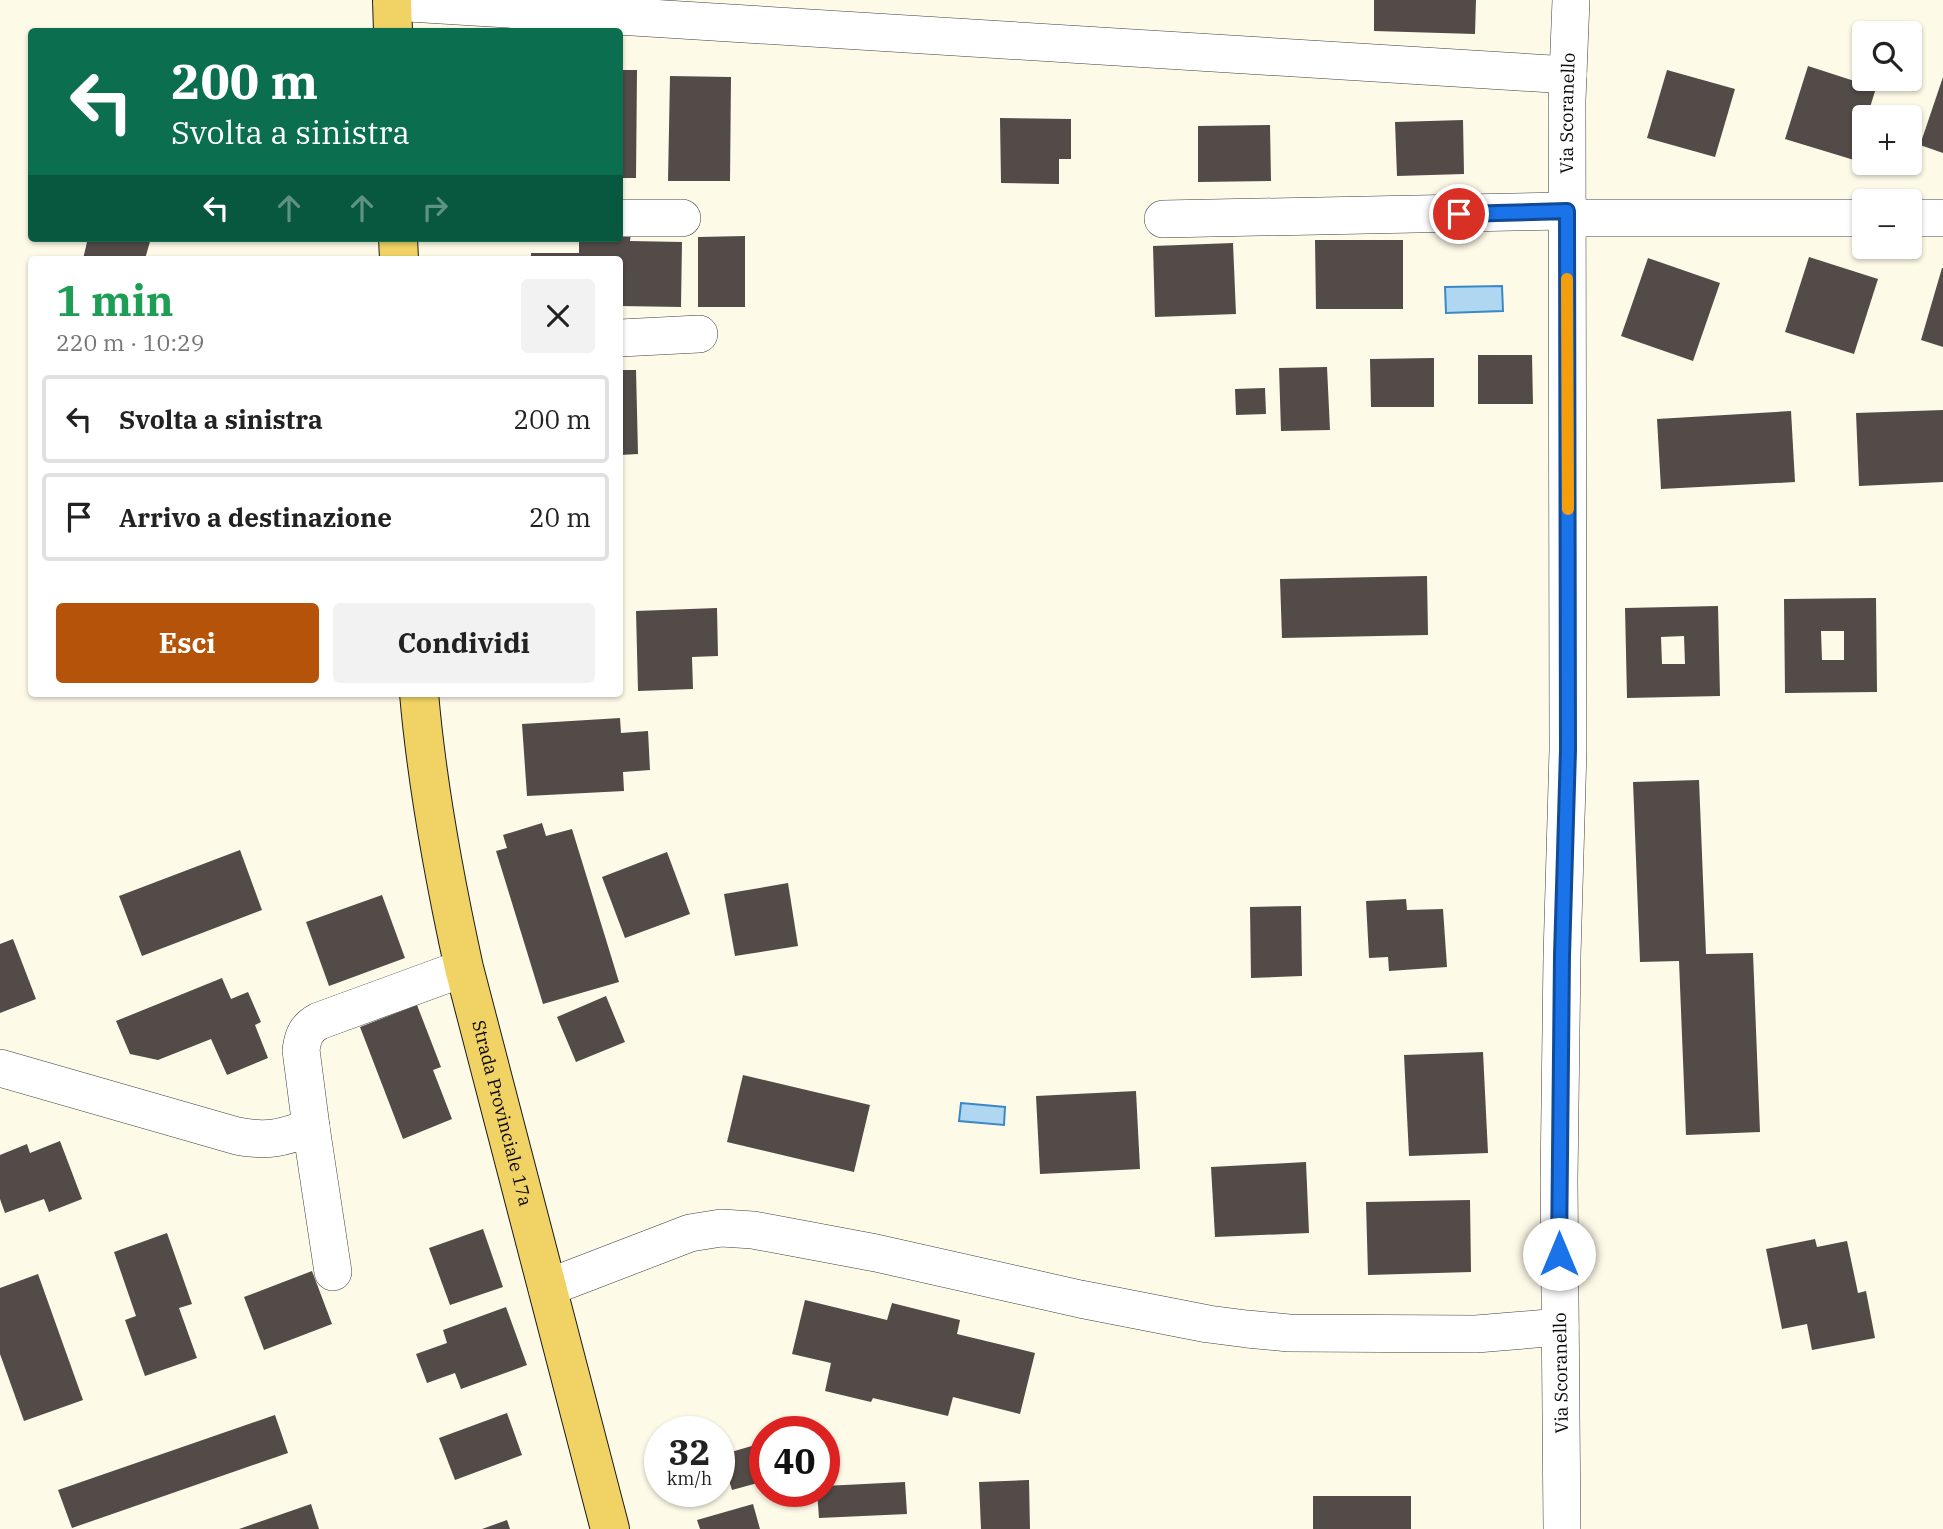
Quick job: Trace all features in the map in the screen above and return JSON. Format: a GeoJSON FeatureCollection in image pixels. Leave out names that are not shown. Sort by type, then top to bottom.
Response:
{"type":"FeatureCollection","features":[{"type":"Feature","properties":{"kind":"main road","name":"Strada Provinciale 17a"},"geometry":{"type":"LineString","coordinates":[[419,697],[430,797],[464,968],[610,1529]]}},
{"type":"Feature","properties":{"kind":"street","name":"Via Scoranello"},"geometry":{"type":"LineString","coordinates":[[1562,1529],[1559,1155],[1568,750],[1567,215],[1571,0]]}},
{"type":"Feature","properties":{"kind":"street"},"geometry":{"type":"LineString","coordinates":[[392,11],[1568,75]]}},
{"type":"Feature","properties":{"kind":"street"},"geometry":{"type":"LineString","coordinates":[[1163,219],[1567,215],[1852,218]]}},
{"type":"Feature","properties":{"kind":"street"},"geometry":{"type":"LineString","coordinates":[[623,218],[682,218]]}},
{"type":"Feature","properties":{"kind":"street"},"geometry":{"type":"LineString","coordinates":[[1922,218],[1943,218]]}},
{"type":"Feature","properties":{"kind":"street"},"geometry":{"type":"LineString","coordinates":[[623,338],[699,334]]}},
{"type":"Feature","properties":{"kind":"street"},"geometry":{"type":"LineString","coordinates":[[333,1272],[311,1127],[301,1051],[302,1039],[306,1031],[319,1021],[464,968]]}},
{"type":"Feature","properties":{"kind":"street"},"geometry":{"type":"LineString","coordinates":[[0,1068],[251,1139],[275,1139],[311,1127]]}},
{"type":"Feature","properties":{"kind":"street"},"geometry":{"type":"LineString","coordinates":[[547,1288],[690,1233],[738,1228],[1237,1328],[1289,1333],[1476,1334],[1560,1327]]}},
{"type":"Feature","properties":{"kind":"water"},"geometry":{"type":"Polygon","coordinates":[[[1502,286],[1503,311],[1446,313],[1445,287],[1502,286]]]}},
{"type":"Feature","properties":{"kind":"water"},"geometry":{"type":"Polygon","coordinates":[[[961,1103],[1005,1107],[1004,1125],[959,1121],[961,1103]]]}},
{"type":"Feature","properties":{"kind":"building"},"geometry":{"type":"Polygon","coordinates":[[[1374,0],[1476,0],[1475,34],[1374,31],[1374,0]]]}},
{"type":"Feature","properties":{"kind":"building"},"geometry":{"type":"Polygon","coordinates":[[[1808,66],[1852,80],[1852,91],[1875,91],[1871,105],[1852,105],[1852,159],[1785,139],[1808,66]]]}},
{"type":"Feature","properties":{"kind":"building"},"geometry":{"type":"Polygon","coordinates":[[[623,70],[637,70],[636,178],[623,178],[623,70]]]}},
{"type":"Feature","properties":{"kind":"building"},"geometry":{"type":"Polygon","coordinates":[[[1667,70],[1735,89],[1715,157],[1647,138],[1667,70]]]}},
{"type":"Feature","properties":{"kind":"building"},"geometry":{"type":"Polygon","coordinates":[[[670,76],[731,77],[730,181],[668,181],[670,76]]]}},
{"type":"Feature","properties":{"kind":"building"},"geometry":{"type":"Polygon","coordinates":[[[1943,77],[1943,153],[1922,146],[1943,77]]]}},
{"type":"Feature","properties":{"kind":"building"},"geometry":{"type":"Polygon","coordinates":[[[1000,118],[1071,119],[1071,159],[1059,159],[1059,184],[1001,183],[1000,118]]]}},
{"type":"Feature","properties":{"kind":"building"},"geometry":{"type":"Polygon","coordinates":[[[1463,120],[1464,174],[1397,176],[1395,122],[1463,120]]]}},
{"type":"Feature","properties":{"kind":"building"},"geometry":{"type":"Polygon","coordinates":[[[1270,125],[1271,181],[1198,182],[1198,126],[1270,125]]]}},
{"type":"Feature","properties":{"kind":"building"},"geometry":{"type":"Polygon","coordinates":[[[623,233],[631,234],[630,241],[682,242],[681,307],[623,306],[623,256],[531,256],[531,253],[579,253],[579,242],[623,242],[623,233]]]}},
{"type":"Feature","properties":{"kind":"building"},"geometry":{"type":"Polygon","coordinates":[[[745,236],[745,307],[698,307],[698,237],[745,236]]]}},
{"type":"Feature","properties":{"kind":"building"},"geometry":{"type":"Polygon","coordinates":[[[1315,240],[1403,240],[1403,309],[1316,309],[1315,240]]]}},
{"type":"Feature","properties":{"kind":"building"},"geometry":{"type":"Polygon","coordinates":[[[87,242],[150,242],[146,256],[84,256],[87,242]]]}},
{"type":"Feature","properties":{"kind":"building"},"geometry":{"type":"Polygon","coordinates":[[[1233,243],[1236,314],[1155,317],[1153,246],[1233,243]]]}},
{"type":"Feature","properties":{"kind":"building"},"geometry":{"type":"Polygon","coordinates":[[[1809,257],[1878,279],[1854,354],[1785,332],[1809,257]]]}},
{"type":"Feature","properties":{"kind":"building"},"geometry":{"type":"Polygon","coordinates":[[[1648,258],[1720,283],[1693,361],[1621,336],[1648,258]]]}},
{"type":"Feature","properties":{"kind":"building"},"geometry":{"type":"Polygon","coordinates":[[[1943,268],[1943,347],[1921,340],[1943,268]]]}},
{"type":"Feature","properties":{"kind":"building"},"geometry":{"type":"Polygon","coordinates":[[[1478,355],[1532,355],[1533,404],[1478,404],[1478,355]]]}},
{"type":"Feature","properties":{"kind":"building"},"geometry":{"type":"Polygon","coordinates":[[[1434,358],[1434,407],[1371,407],[1370,359],[1434,358]]]}},
{"type":"Feature","properties":{"kind":"building"},"geometry":{"type":"Polygon","coordinates":[[[1327,367],[1330,430],[1281,431],[1279,368],[1327,367]]]}},
{"type":"Feature","properties":{"kind":"building"},"geometry":{"type":"Polygon","coordinates":[[[623,370],[636,370],[638,454],[623,455],[623,370]]]}},
{"type":"Feature","properties":{"kind":"building"},"geometry":{"type":"Polygon","coordinates":[[[1265,388],[1266,414],[1236,415],[1235,389],[1265,388]]]}},
{"type":"Feature","properties":{"kind":"building"},"geometry":{"type":"Polygon","coordinates":[[[1943,410],[1943,482],[1859,486],[1856,413],[1943,410]]]}},
{"type":"Feature","properties":{"kind":"building"},"geometry":{"type":"Polygon","coordinates":[[[1791,411],[1795,482],[1661,489],[1657,419],[1791,411]]]}},
{"type":"Feature","properties":{"kind":"building"},"geometry":{"type":"Polygon","coordinates":[[[1427,576],[1428,635],[1282,638],[1280,579],[1427,576]]]}},
{"type":"Feature","properties":{"kind":"building"},"geometry":{"type":"Polygon","coordinates":[[[1876,598],[1877,692],[1785,693],[1784,599],[1876,598]],[[1821,631],[1822,660],[1844,660],[1844,631],[1821,631]]]}},
{"type":"Feature","properties":{"kind":"building"},"geometry":{"type":"Polygon","coordinates":[[[1718,606],[1720,696],[1627,698],[1625,608],[1718,606]],[[1684,636],[1661,637],[1662,664],[1685,664],[1684,636]]]}},
{"type":"Feature","properties":{"kind":"building"},"geometry":{"type":"Polygon","coordinates":[[[717,608],[718,656],[692,657],[693,689],[638,691],[636,611],[717,608]]]}},
{"type":"Feature","properties":{"kind":"building"},"geometry":{"type":"Polygon","coordinates":[[[620,718],[621,733],[648,731],[650,770],[623,772],[624,791],[527,796],[522,724],[620,718]]]}},
{"type":"Feature","properties":{"kind":"building"},"geometry":{"type":"Polygon","coordinates":[[[1699,780],[1706,954],[1753,953],[1760,1132],[1686,1135],[1679,961],[1640,962],[1633,782],[1699,780]]]}},
{"type":"Feature","properties":{"kind":"building"},"geometry":{"type":"Polygon","coordinates":[[[542,823],[546,836],[572,829],[619,982],[543,1004],[496,851],[507,848],[503,835],[542,823]]]}},
{"type":"Feature","properties":{"kind":"building"},"geometry":{"type":"Polygon","coordinates":[[[240,850],[262,910],[142,956],[119,896],[240,850]]]}},
{"type":"Feature","properties":{"kind":"building"},"geometry":{"type":"Polygon","coordinates":[[[667,852],[690,914],[625,938],[602,877],[667,852]]]}},
{"type":"Feature","properties":{"kind":"building"},"geometry":{"type":"Polygon","coordinates":[[[788,883],[798,946],[735,956],[724,894],[788,883]]]}},
{"type":"Feature","properties":{"kind":"building"},"geometry":{"type":"Polygon","coordinates":[[[382,895],[405,958],[329,986],[306,922],[382,895]]]}},
{"type":"Feature","properties":{"kind":"building"},"geometry":{"type":"Polygon","coordinates":[[[1406,899],[1407,910],[1443,909],[1447,967],[1389,971],[1388,957],[1369,958],[1366,901],[1406,899]]]}},
{"type":"Feature","properties":{"kind":"building"},"geometry":{"type":"Polygon","coordinates":[[[1301,906],[1302,976],[1251,978],[1250,907],[1301,906]]]}},
{"type":"Feature","properties":{"kind":"building"},"geometry":{"type":"Polygon","coordinates":[[[13,939],[36,999],[0,1013],[0,944],[13,939]]]}},
{"type":"Feature","properties":{"kind":"building"},"geometry":{"type":"Polygon","coordinates":[[[222,978],[231,999],[248,992],[261,1022],[255,1025],[268,1058],[227,1075],[211,1039],[158,1060],[130,1054],[116,1021],[222,978]]]}},
{"type":"Feature","properties":{"kind":"building"},"geometry":{"type":"Polygon","coordinates":[[[606,996],[625,1042],[576,1062],[557,1017],[606,996]]]}},
{"type":"Feature","properties":{"kind":"building"},"geometry":{"type":"Polygon","coordinates":[[[417,1005],[441,1067],[433,1070],[452,1119],[403,1139],[360,1027],[417,1005]]]}},
{"type":"Feature","properties":{"kind":"building"},"geometry":{"type":"Polygon","coordinates":[[[1483,1052],[1488,1153],[1409,1156],[1404,1055],[1483,1052]]]}},
{"type":"Feature","properties":{"kind":"building"},"geometry":{"type":"Polygon","coordinates":[[[743,1075],[870,1105],[854,1172],[727,1142],[743,1075]]]}},
{"type":"Feature","properties":{"kind":"building"},"geometry":{"type":"Polygon","coordinates":[[[1136,1091],[1140,1169],[1040,1174],[1036,1096],[1136,1091]]]}},
{"type":"Feature","properties":{"kind":"building"},"geometry":{"type":"Polygon","coordinates":[[[60,1141],[82,1199],[49,1212],[44,1199],[5,1213],[0,1199],[0,1155],[27,1144],[30,1153],[60,1141]]]}},
{"type":"Feature","properties":{"kind":"building"},"geometry":{"type":"Polygon","coordinates":[[[1306,1162],[1309,1233],[1215,1237],[1211,1167],[1306,1162]]]}},
{"type":"Feature","properties":{"kind":"building"},"geometry":{"type":"Polygon","coordinates":[[[1470,1200],[1471,1272],[1368,1275],[1366,1202],[1470,1200]]]}},
{"type":"Feature","properties":{"kind":"building"},"geometry":{"type":"Polygon","coordinates":[[[483,1229],[503,1287],[450,1305],[429,1248],[483,1229]]]}},
{"type":"Feature","properties":{"kind":"building"},"geometry":{"type":"Polygon","coordinates":[[[167,1233],[192,1304],[179,1308],[197,1358],[145,1376],[125,1320],[136,1316],[114,1252],[167,1233]]]}},
{"type":"Feature","properties":{"kind":"building"},"geometry":{"type":"Polygon","coordinates":[[[1815,1239],[1817,1247],[1847,1241],[1858,1293],[1866,1291],[1875,1338],[1812,1350],[1807,1324],[1782,1329],[1766,1249],[1815,1239]]]}},
{"type":"Feature","properties":{"kind":"building"},"geometry":{"type":"Polygon","coordinates":[[[312,1271],[332,1324],[264,1350],[244,1297],[312,1271]]]}},
{"type":"Feature","properties":{"kind":"building"},"geometry":{"type":"Polygon","coordinates":[[[38,1274],[83,1400],[24,1421],[0,1354],[0,1288],[38,1274]]]}},
{"type":"Feature","properties":{"kind":"building"},"geometry":{"type":"Polygon","coordinates":[[[805,1300],[887,1320],[892,1303],[960,1320],[957,1334],[1035,1353],[1020,1414],[953,1397],[948,1416],[873,1398],[871,1402],[825,1391],[831,1363],[792,1354],[805,1300]]]}},
{"type":"Feature","properties":{"kind":"building"},"geometry":{"type":"Polygon","coordinates":[[[506,1307],[527,1365],[461,1389],[455,1373],[427,1383],[416,1354],[447,1343],[443,1330],[506,1307]]]}},
{"type":"Feature","properties":{"kind":"building"},"geometry":{"type":"Polygon","coordinates":[[[507,1413],[522,1455],[455,1480],[439,1438],[507,1413]]]}},
{"type":"Feature","properties":{"kind":"building"},"geometry":{"type":"Polygon","coordinates":[[[275,1415],[288,1453],[72,1528],[58,1490],[275,1415]]]}},
{"type":"Feature","properties":{"kind":"building"},"geometry":{"type":"Polygon","coordinates":[[[749,1447],[749,1485],[735,1489],[735,1451],[749,1447]]]}},
{"type":"Feature","properties":{"kind":"building"},"geometry":{"type":"Polygon","coordinates":[[[1029,1480],[1030,1529],[981,1529],[979,1482],[1029,1480]]]}},
{"type":"Feature","properties":{"kind":"building"},"geometry":{"type":"Polygon","coordinates":[[[905,1482],[907,1514],[819,1518],[818,1507],[840,1507],[840,1485],[905,1482]]]}},
{"type":"Feature","properties":{"kind":"building"},"geometry":{"type":"Polygon","coordinates":[[[1313,1496],[1411,1496],[1411,1529],[1313,1529],[1313,1496]]]}},
{"type":"Feature","properties":{"kind":"building"},"geometry":{"type":"Polygon","coordinates":[[[311,1504],[319,1529],[239,1529],[311,1504]]]}},
{"type":"Feature","properties":{"kind":"building"},"geometry":{"type":"Polygon","coordinates":[[[749,1505],[754,1507],[760,1529],[700,1529],[697,1520],[749,1505]]]}},
{"type":"Feature","properties":{"kind":"building"},"geometry":{"type":"Polygon","coordinates":[[[507,1520],[510,1529],[482,1529],[507,1520]]]}},
{"type":"Feature","properties":{"kind":"slow traffic"},"geometry":{"type":"LineString","coordinates":[[1567,279],[1568,509]]}},
{"type":"Feature","properties":{"kind":"route"},"geometry":{"type":"LineString","coordinates":[[1459,214],[1567,211],[1568,750],[1562,956],[1559,1254]]}}]}
